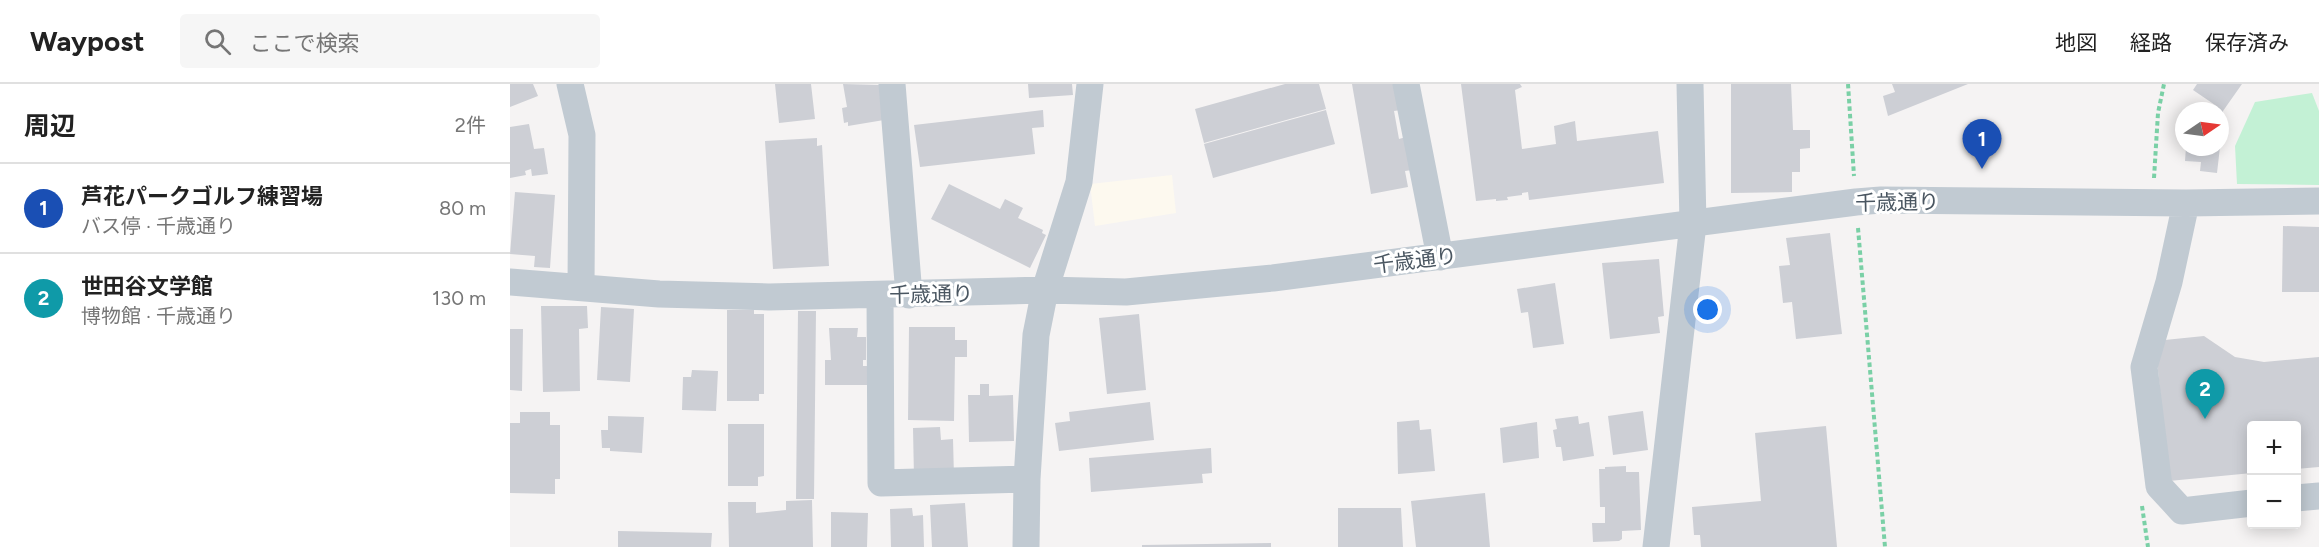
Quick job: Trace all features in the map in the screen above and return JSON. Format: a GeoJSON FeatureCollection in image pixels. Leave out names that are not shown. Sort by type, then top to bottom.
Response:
{"type":"FeatureCollection","features":[{"type":"Feature","properties":{"kind":"street"},"geometry":{"type":"LineString","coordinates":[[570,84],[582,135],[581,287]]}},
{"type":"Feature","properties":{"kind":"street"},"geometry":{"type":"LineString","coordinates":[[892,84],[909,295]]}},
{"type":"Feature","properties":{"kind":"street"},"geometry":{"type":"LineString","coordinates":[[1026,547],[1036,335],[1045,290],[1079,182],[1090,84]]}},
{"type":"Feature","properties":{"kind":"street"},"geometry":{"type":"LineString","coordinates":[[1406,84],[1440,257]]}},
{"type":"Feature","properties":{"kind":"street"},"geometry":{"type":"LineString","coordinates":[[1656,547],[1693,224],[1690,84]]}},
{"type":"Feature","properties":{"kind":"street","name":"千歳通り"},"geometry":{"type":"LineString","coordinates":[[510,282],[658,294],[769,297],[1045,290],[1126,292],[1273,278],[1881,200],[2186,204],[2319,201]]}},
{"type":"Feature","properties":{"kind":"street"},"geometry":{"type":"LineString","coordinates":[[2186,204],[2169,282],[2144,367],[2159,486],[2182,511],[2247,504]]}},
{"type":"Feature","properties":{"kind":"street"},"geometry":{"type":"LineString","coordinates":[[880,295],[880,483],[1028,479]]}},
{"type":"Feature","properties":{"kind":"street"},"geometry":{"type":"LineString","coordinates":[[2301,498],[2319,496]]}},
{"type":"Feature","properties":{"kind":"path"},"geometry":{"type":"LineString","coordinates":[[1848,84],[1885,547]]}},
{"type":"Feature","properties":{"kind":"shaded area"},"geometry":{"type":"Polygon","coordinates":[[[1172,175],[1176,213],[1095,226],[1090,184],[1172,175]]]}},
{"type":"Feature","properties":{"kind":"green space"},"geometry":{"type":"Polygon","coordinates":[[[2312,93],[2319,111],[2319,185],[2237,184],[2235,146],[2255,102],[2312,93]]]}},
{"type":"Feature","properties":{"kind":"building"},"geometry":{"type":"Polygon","coordinates":[[[510,84],[533,84],[538,96],[510,107],[510,84]]]}},
{"type":"Feature","properties":{"kind":"building"},"geometry":{"type":"Polygon","coordinates":[[[775,84],[811,84],[815,119],[779,123],[775,84]]]}},
{"type":"Feature","properties":{"kind":"building"},"geometry":{"type":"Polygon","coordinates":[[[843,84],[881,85],[884,120],[848,126],[848,122],[844,123],[842,108],[847,107],[843,84]]]}},
{"type":"Feature","properties":{"kind":"building"},"geometry":{"type":"Polygon","coordinates":[[[1028,84],[1072,84],[1073,95],[1029,98],[1028,84]]]}},
{"type":"Feature","properties":{"kind":"building"},"geometry":{"type":"Polygon","coordinates":[[[1285,84],[1319,84],[1326,109],[1204,143],[1195,109],[1285,84]]]}},
{"type":"Feature","properties":{"kind":"building"},"geometry":{"type":"Polygon","coordinates":[[[1352,84],[1396,84],[1401,110],[1394,111],[1399,139],[1406,137],[1412,170],[1405,171],[1408,187],[1371,194],[1352,84]]]}},
{"type":"Feature","properties":{"kind":"building"},"geometry":{"type":"Polygon","coordinates":[[[1461,84],[1520,84],[1522,87],[1515,90],[1522,149],[1556,144],[1554,126],[1575,121],[1577,141],[1658,131],[1664,183],[1529,200],[1528,192],[1507,197],[1508,200],[1476,201],[1461,84]]]}},
{"type":"Feature","properties":{"kind":"building"},"geometry":{"type":"Polygon","coordinates":[[[1731,84],[1791,84],[1793,130],[1810,130],[1810,148],[1800,149],[1800,172],[1792,172],[1792,192],[1731,193],[1731,84]]]}},
{"type":"Feature","properties":{"kind":"building"},"geometry":{"type":"Polygon","coordinates":[[[1892,84],[1968,84],[1888,116],[1883,96],[1895,92],[1892,84]]]}},
{"type":"Feature","properties":{"kind":"building"},"geometry":{"type":"Polygon","coordinates":[[[2197,84],[2242,84],[2229,102],[2211,102],[2193,90],[2197,84]]]}},
{"type":"Feature","properties":{"kind":"building"},"geometry":{"type":"Polygon","coordinates":[[[1043,110],[1044,127],[1032,128],[1035,154],[920,167],[914,125],[1043,110]]]}},
{"type":"Feature","properties":{"kind":"building"},"geometry":{"type":"Polygon","coordinates":[[[1326,110],[1335,144],[1213,178],[1204,144],[1326,110]]]}},
{"type":"Feature","properties":{"kind":"building"},"geometry":{"type":"Polygon","coordinates":[[[529,124],[534,149],[544,148],[548,174],[532,176],[531,169],[525,171],[526,175],[510,178],[510,127],[529,124]]]}},
{"type":"Feature","properties":{"kind":"building"},"geometry":{"type":"Polygon","coordinates":[[[817,138],[817,146],[822,145],[829,266],[773,269],[765,141],[817,138]]]}},
{"type":"Feature","properties":{"kind":"building"},"geometry":{"type":"Polygon","coordinates":[[[2185,156],[2219,156],[2217,173],[2200,171],[2201,162],[2185,161],[2185,156]]]}},
{"type":"Feature","properties":{"kind":"building"},"geometry":{"type":"Polygon","coordinates":[[[949,184],[1000,209],[1005,199],[1023,208],[1018,218],[1043,230],[1042,233],[1046,235],[1030,268],[931,219],[949,184]]]}},
{"type":"Feature","properties":{"kind":"building"},"geometry":{"type":"Polygon","coordinates":[[[515,192],[555,195],[550,268],[534,267],[535,256],[510,254],[515,192]]]}},
{"type":"Feature","properties":{"kind":"building"},"geometry":{"type":"Polygon","coordinates":[[[2283,226],[2319,227],[2319,292],[2282,292],[2283,226]]]}},
{"type":"Feature","properties":{"kind":"building"},"geometry":{"type":"Polygon","coordinates":[[[1830,233],[1842,334],[1796,339],[1792,302],[1783,303],[1779,266],[1790,265],[1786,238],[1830,233]]]}},
{"type":"Feature","properties":{"kind":"building"},"geometry":{"type":"Polygon","coordinates":[[[1659,259],[1664,316],[1658,317],[1660,333],[1610,339],[1602,263],[1659,259]]]}},
{"type":"Feature","properties":{"kind":"building"},"geometry":{"type":"Polygon","coordinates":[[[1555,283],[1564,344],[1533,348],[1528,312],[1521,313],[1517,289],[1555,283]]]}},
{"type":"Feature","properties":{"kind":"building"},"geometry":{"type":"Polygon","coordinates":[[[541,306],[587,306],[588,328],[579,329],[580,391],[543,392],[541,306]]]}},
{"type":"Feature","properties":{"kind":"building"},"geometry":{"type":"Polygon","coordinates":[[[601,307],[634,309],[630,382],[597,380],[601,307]]]}},
{"type":"Feature","properties":{"kind":"building"},"geometry":{"type":"Polygon","coordinates":[[[727,310],[754,310],[754,314],[764,314],[764,394],[759,394],[759,401],[727,401],[727,310]]]}},
{"type":"Feature","properties":{"kind":"building"},"geometry":{"type":"Polygon","coordinates":[[[798,311],[816,311],[814,499],[796,499],[798,311]]]}},
{"type":"Feature","properties":{"kind":"building"},"geometry":{"type":"Polygon","coordinates":[[[1139,314],[1146,390],[1107,394],[1099,318],[1139,314]]]}},
{"type":"Feature","properties":{"kind":"building"},"geometry":{"type":"Polygon","coordinates":[[[909,327],[955,327],[955,340],[967,340],[967,357],[955,357],[954,421],[908,420],[909,327]]]}},
{"type":"Feature","properties":{"kind":"building"},"geometry":{"type":"Polygon","coordinates":[[[829,328],[858,328],[857,337],[866,337],[866,360],[863,360],[863,366],[868,366],[868,385],[825,385],[825,360],[831,360],[829,328]]]}},
{"type":"Feature","properties":{"kind":"building"},"geometry":{"type":"Polygon","coordinates":[[[510,329],[523,329],[522,391],[510,390],[510,329]]]}},
{"type":"Feature","properties":{"kind":"building"},"geometry":{"type":"Polygon","coordinates":[[[2204,336],[2235,357],[2264,362],[2319,357],[2319,467],[2301,469],[2301,421],[2247,421],[2247,473],[2169,481],[2155,341],[2204,336]]]}},
{"type":"Feature","properties":{"kind":"building"},"geometry":{"type":"Polygon","coordinates":[[[692,370],[718,371],[716,411],[682,410],[683,377],[691,377],[692,370]]]}},
{"type":"Feature","properties":{"kind":"building"},"geometry":{"type":"Polygon","coordinates":[[[980,384],[989,384],[989,396],[1013,395],[1014,441],[969,442],[968,395],[980,395],[980,384]]]}},
{"type":"Feature","properties":{"kind":"building"},"geometry":{"type":"Polygon","coordinates":[[[1150,402],[1154,440],[1059,451],[1055,423],[1070,421],[1069,412],[1150,402]]]}},
{"type":"Feature","properties":{"kind":"building"},"geometry":{"type":"Polygon","coordinates":[[[1643,411],[1648,450],[1613,455],[1608,416],[1643,411]]]}},
{"type":"Feature","properties":{"kind":"building"},"geometry":{"type":"Polygon","coordinates":[[[520,412],[550,412],[550,425],[560,425],[560,479],[555,479],[555,494],[510,493],[510,423],[520,423],[520,412]]]}},
{"type":"Feature","properties":{"kind":"building"},"geometry":{"type":"Polygon","coordinates":[[[608,416],[644,417],[642,453],[610,451],[610,448],[602,448],[601,430],[608,430],[608,416]]]}},
{"type":"Feature","properties":{"kind":"building"},"geometry":{"type":"Polygon","coordinates":[[[1578,416],[1579,424],[1589,422],[1594,456],[1563,461],[1561,447],[1556,447],[1553,430],[1557,429],[1555,419],[1578,416]]]}},
{"type":"Feature","properties":{"kind":"building"},"geometry":{"type":"Polygon","coordinates":[[[1419,420],[1420,430],[1431,429],[1435,471],[1398,474],[1397,422],[1419,420]]]}},
{"type":"Feature","properties":{"kind":"building"},"geometry":{"type":"Polygon","coordinates":[[[1537,422],[1539,458],[1503,463],[1500,428],[1537,422]]]}},
{"type":"Feature","properties":{"kind":"building"},"geometry":{"type":"Polygon","coordinates":[[[728,424],[764,424],[764,476],[758,477],[758,486],[728,486],[728,424]]]}},
{"type":"Feature","properties":{"kind":"building"},"geometry":{"type":"Polygon","coordinates":[[[1826,426],[1837,547],[1701,547],[1700,535],[1694,535],[1692,507],[1761,501],[1755,433],[1826,426]]]}},
{"type":"Feature","properties":{"kind":"building"},"geometry":{"type":"Polygon","coordinates":[[[940,427],[941,440],[953,439],[954,477],[914,478],[913,428],[940,427]]]}},
{"type":"Feature","properties":{"kind":"building"},"geometry":{"type":"Polygon","coordinates":[[[1211,448],[1212,473],[1202,474],[1203,483],[1091,492],[1089,458],[1211,448]]]}},
{"type":"Feature","properties":{"kind":"building"},"geometry":{"type":"Polygon","coordinates":[[[1626,466],[1626,472],[1639,472],[1641,530],[1622,531],[1622,539],[1619,541],[1593,542],[1592,523],[1605,523],[1605,507],[1600,507],[1599,469],[1626,466]]]}},
{"type":"Feature","properties":{"kind":"building"},"geometry":{"type":"Polygon","coordinates":[[[1485,493],[1490,547],[1416,547],[1411,501],[1485,493]]]}},
{"type":"Feature","properties":{"kind":"building"},"geometry":{"type":"Polygon","coordinates":[[[812,500],[813,547],[729,547],[728,502],[756,502],[756,513],[786,510],[786,501],[812,500]]]}},
{"type":"Feature","properties":{"kind":"building"},"geometry":{"type":"Polygon","coordinates":[[[965,503],[968,547],[932,547],[930,505],[965,503]]]}},
{"type":"Feature","properties":{"kind":"building"},"geometry":{"type":"Polygon","coordinates":[[[912,508],[913,516],[923,515],[924,547],[891,547],[890,509],[912,508]]]}},
{"type":"Feature","properties":{"kind":"building"},"geometry":{"type":"Polygon","coordinates":[[[1338,508],[1401,508],[1403,547],[1338,547],[1338,508]]]}},
{"type":"Feature","properties":{"kind":"building"},"geometry":{"type":"Polygon","coordinates":[[[831,512],[868,513],[867,547],[831,547],[831,512]]]}},
{"type":"Feature","properties":{"kind":"building"},"geometry":{"type":"Polygon","coordinates":[[[618,531],[712,533],[711,547],[618,547],[618,531]]]}},
{"type":"Feature","properties":{"kind":"building"},"geometry":{"type":"Polygon","coordinates":[[[1271,543],[1271,547],[1142,547],[1142,545],[1271,543]]]}},
{"type":"Feature","properties":{"kind":"place","name":"芦花パークゴルフ練習場"},"geometry":{"type":"Point","coordinates":[1982,169]}},
{"type":"Feature","properties":{"kind":"place","name":"世田谷文学館"},"geometry":{"type":"Point","coordinates":[2205,419]}}]}
